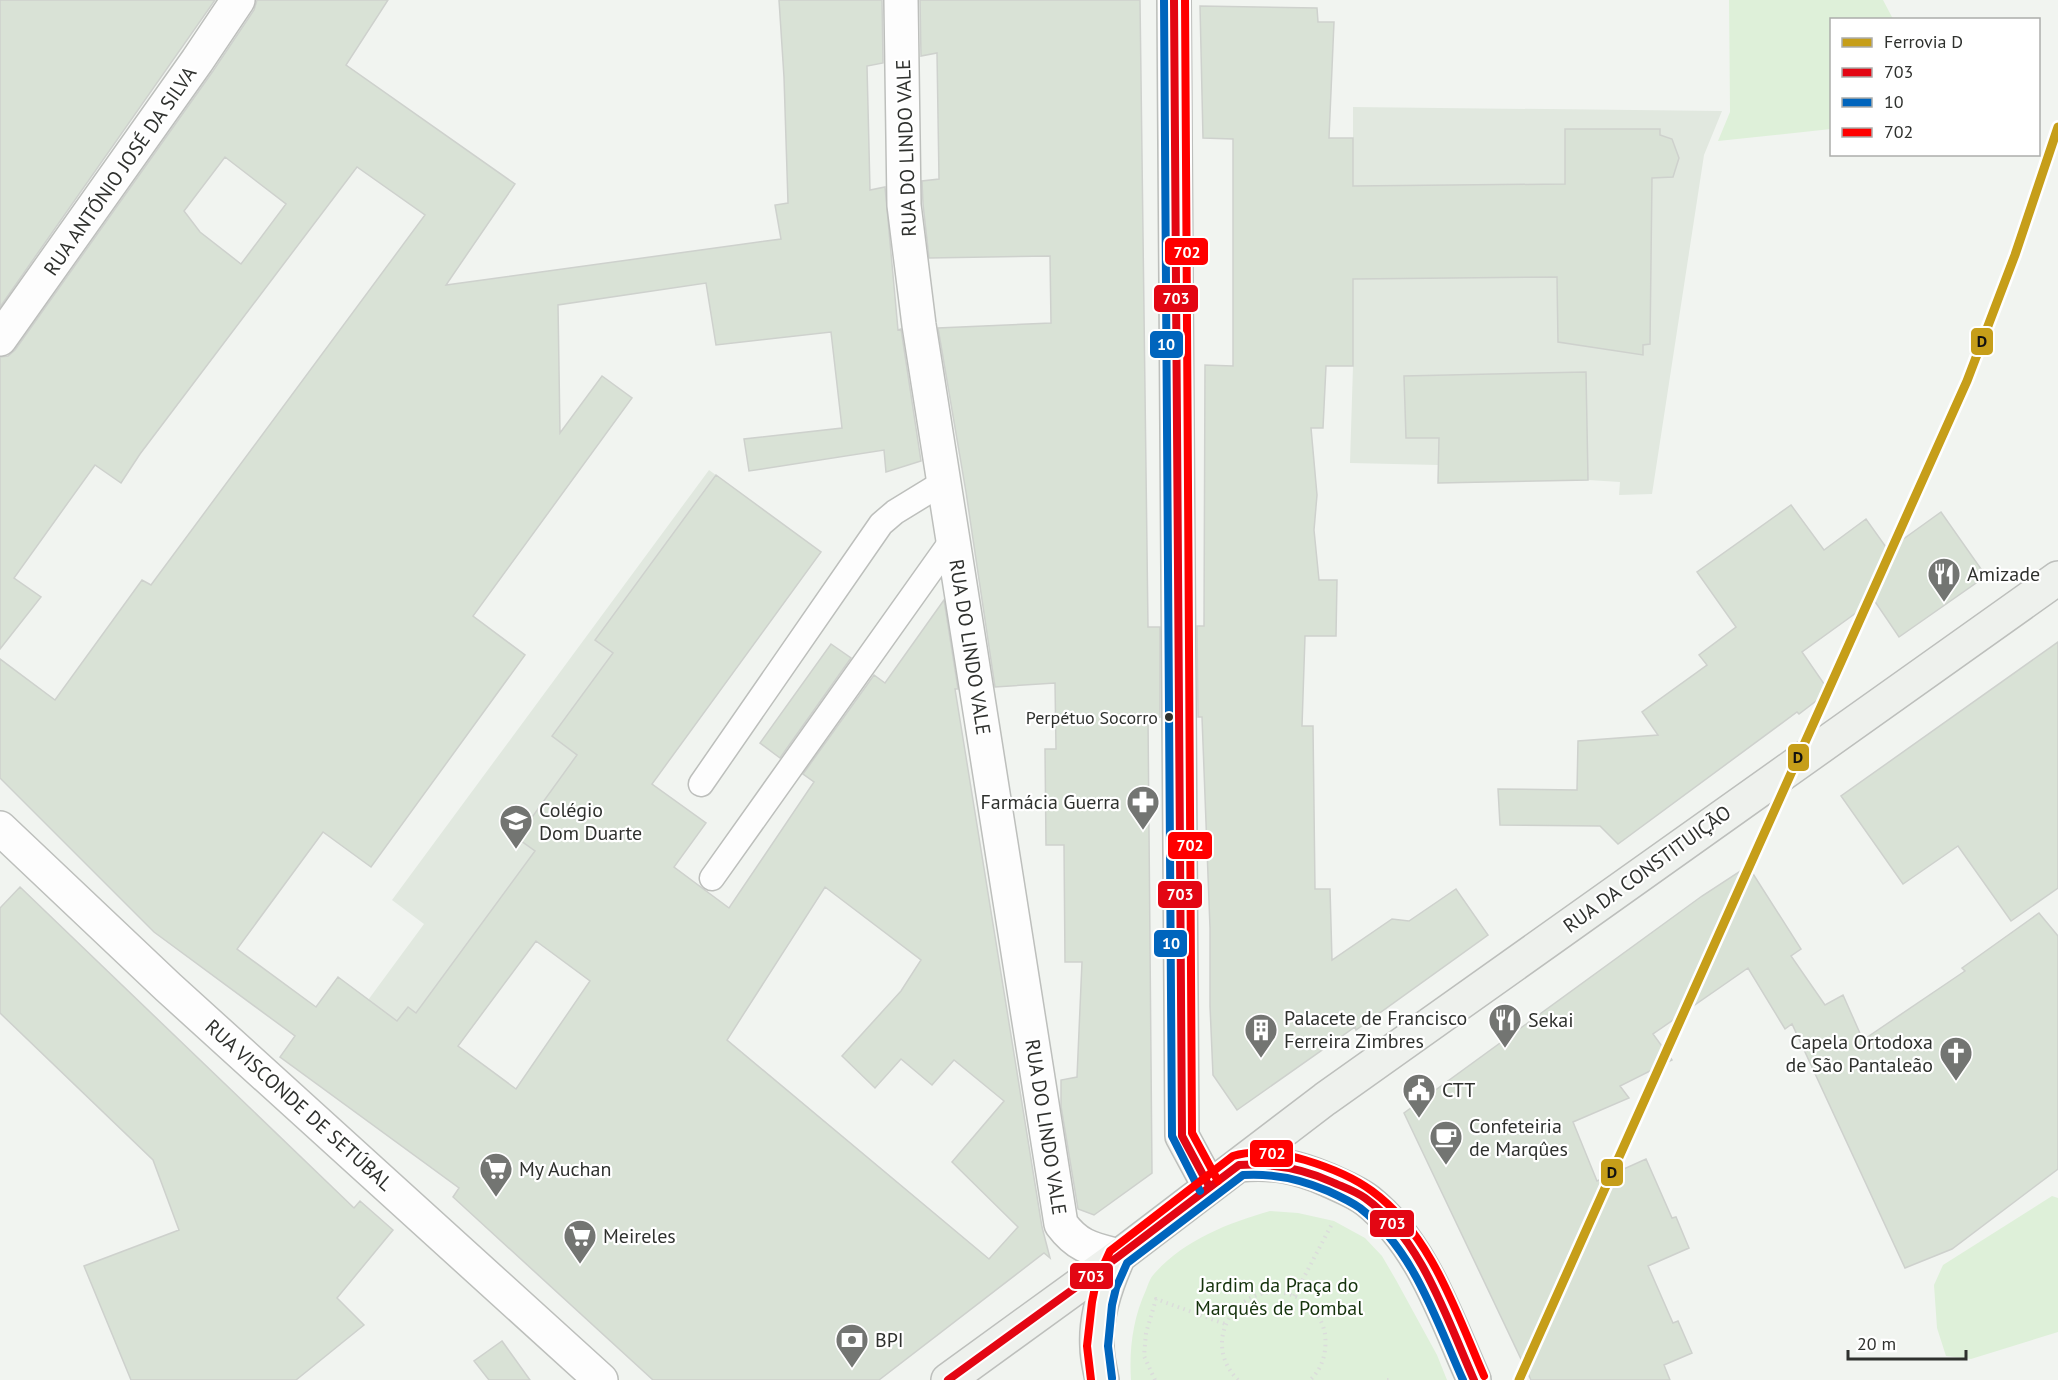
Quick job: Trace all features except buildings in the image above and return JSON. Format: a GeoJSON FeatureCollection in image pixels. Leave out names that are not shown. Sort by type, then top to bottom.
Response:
{"type":"FeatureCollection","features":[{"type":"Feature","properties":{"kind":"main road"},"geometry":{"type":"LineString","coordinates":[[1174,0],[1182,1136],[1209,1186]]}},
{"type":"Feature","properties":{"kind":"main road","name":"RUA DA CONSTITUIÇÃO"},"geometry":{"type":"LineString","coordinates":[[1119,1256],[1325,1099],[2058,578]]}},
{"type":"Feature","properties":{"kind":"main road"},"geometry":{"type":"LineString","coordinates":[[1239,1165],[1264,1162],[1282,1164],[1309,1172],[1367,1200],[1396,1228],[1422,1266],[1474,1380]]}},
{"type":"Feature","properties":{"kind":"main road"},"geometry":{"type":"LineString","coordinates":[[948,1380],[1119,1256]]}},
{"type":"Feature","properties":{"kind":"main road"},"geometry":{"type":"LineString","coordinates":[[1102,1380],[1097,1346],[1102,1303],[1106,1285],[1119,1256]]}},
{"type":"Feature","properties":{"kind":"street","name":"RUA ANTÓNIO JOSÉ DA SILVA"},"geometry":{"type":"LineString","coordinates":[[0,339],[191,71],[237,0]]}},
{"type":"Feature","properties":{"kind":"street","name":"RUA DO LINDO VALE"},"geometry":{"type":"LineString","coordinates":[[901,0],[904,205],[919,325],[1061,1224],[1071,1237],[1084,1246],[1119,1256]]}},
{"type":"Feature","properties":{"kind":"street","name":"RUA VISCONDE DE SETÚBAL"},"geometry":{"type":"LineString","coordinates":[[0,828],[168,987],[601,1380]]}},
{"type":"Feature","properties":{"kind":"lane"},"geometry":{"type":"LineString","coordinates":[[701,784],[881,524],[895,512],[944,482]]}},
{"type":"Feature","properties":{"kind":"lane"},"geometry":{"type":"LineString","coordinates":[[712,878],[953,539]]}},
{"type":"Feature","properties":{"kind":"path"},"geometry":{"type":"LineString","coordinates":[[1294,1296],[1349,1190]]}},
{"type":"Feature","properties":{"kind":"path"},"geometry":{"type":"LineString","coordinates":[[1238,1380],[1230,1373],[1224,1358],[1222,1341],[1225,1324],[1234,1310],[1246,1300],[1261,1293],[1278,1291],[1307,1303],[1318,1315],[1324,1329],[1326,1345],[1323,1361],[1316,1375],[1310,1380]]}},
{"type":"Feature","properties":{"kind":"path"},"geometry":{"type":"LineString","coordinates":[[1155,1380],[1144,1356],[1146,1333],[1156,1299],[1225,1324]]}},
{"type":"Feature","properties":{"kind":"shaded area"},"geometry":{"type":"Polygon","coordinates":[[[1353,107],[1722,111],[1704,155],[1652,494],[1619,495],[1620,482],[1588,480],[1438,483],[1438,465],[1350,463],[1353,366],[1233,366],[1233,139],[1353,138],[1353,107]]]}},
{"type":"Feature","properties":{"kind":"shaded area","name":"Colégio Dom Duarte"},"geometry":{"type":"Polygon","coordinates":[[[709,470],[821,552],[391,1138],[310,1079],[424,924],[392,900],[709,470]]]}},
{"type":"Feature","properties":{"kind":"green space"},"geometry":{"type":"Polygon","coordinates":[[[1729,0],[1883,0],[1892,18],[1830,18],[1830,129],[1718,141],[1730,112],[1729,0]]]}},
{"type":"Feature","properties":{"kind":"green space"},"geometry":{"type":"Polygon","coordinates":[[[2052,1196],[2058,1198],[2058,1332],[1971,1359],[1946,1356],[1937,1328],[1934,1285],[1943,1265],[2052,1196]]]}},
{"type":"Feature","properties":{"kind":"green space","name":"Jardim da Praça do Marquês de Pombal"},"geometry":{"type":"Polygon","coordinates":[[[1270,1211],[1298,1213],[1334,1221],[1365,1238],[1382,1256],[1396,1280],[1437,1355],[1447,1380],[1131,1380],[1131,1345],[1135,1323],[1153,1276],[1166,1262],[1193,1242],[1223,1227],[1270,1211]]]}},
{"type":"Feature","properties":{"kind":"rail line","name":"D"},"geometry":{"type":"LineString","coordinates":[[1519,1380],[1967,381],[2015,255],[2058,127]]}},
{"type":"Feature","properties":{"kind":"transit line","name":"10"},"geometry":{"type":"LineString","coordinates":[[1164,0],[1172,1136],[1200,1191]]}},
{"type":"Feature","properties":{"kind":"transit line","name":"703"},"geometry":{"type":"LineString","coordinates":[[1174,0],[1182,1136],[1209,1186]]}},
{"type":"Feature","properties":{"kind":"transit line","name":"702"},"geometry":{"type":"LineString","coordinates":[[1185,0],[1192,1133],[1218,1181]]}},
{"type":"Feature","properties":{"kind":"transit line","name":"702"},"geometry":{"type":"LineString","coordinates":[[1091,1380],[1087,1346],[1092,1302],[1096,1282],[1110,1251],[1233,1156],[1260,1153],[1297,1158],[1331,1169],[1365,1186],[1393,1209],[1410,1229],[1440,1276],[1484,1376]]}},
{"type":"Feature","properties":{"kind":"transit line","name":"703"},"geometry":{"type":"LineString","coordinates":[[948,1380],[1119,1256],[1239,1165],[1275,1166],[1321,1177],[1365,1198],[1385,1215],[1402,1235],[1430,1281],[1474,1380]]}},
{"type":"Feature","properties":{"kind":"transit line","name":"10"},"geometry":{"type":"LineString","coordinates":[[1112,1378],[1108,1346],[1112,1305],[1116,1288],[1127,1263],[1243,1175],[1265,1175],[1307,1183],[1328,1191],[1360,1208],[1379,1225],[1395,1244],[1422,1287],[1463,1380]]}},
{"type":"Feature","properties":{"kind":"place","name":"Amizade"},"geometry":{"type":"Point","coordinates":[1944,603]}},
{"type":"Feature","properties":{"kind":"place","name":"Perpétuo Socorro"},"geometry":{"type":"Point","coordinates":[1169,717]}},
{"type":"Feature","properties":{"kind":"place","name":"Farmácia Guerra"},"geometry":{"type":"Point","coordinates":[1143,831]}},
{"type":"Feature","properties":{"kind":"place","name":"Colégio Dom Duarte"},"geometry":{"type":"Point","coordinates":[516,850]}},
{"type":"Feature","properties":{"kind":"place","name":"Sekai"},"geometry":{"type":"Point","coordinates":[1505,1049]}},
{"type":"Feature","properties":{"kind":"place","name":"Palacete de Francisco Ferreira Zimbres"},"geometry":{"type":"Point","coordinates":[1261,1059]}},
{"type":"Feature","properties":{"kind":"place","name":"Capela Ortodoxa de São Pantaleão"},"geometry":{"type":"Point","coordinates":[1956,1082]}},
{"type":"Feature","properties":{"kind":"place","name":"CTT"},"geometry":{"type":"Point","coordinates":[1419,1119]}},
{"type":"Feature","properties":{"kind":"place","name":"Confeteiria de Marqûes"},"geometry":{"type":"Point","coordinates":[1446,1166]}},
{"type":"Feature","properties":{"kind":"place","name":"My Auchan"},"geometry":{"type":"Point","coordinates":[496,1198]}},
{"type":"Feature","properties":{"kind":"place","name":"Meireles"},"geometry":{"type":"Point","coordinates":[580,1265]}},
{"type":"Feature","properties":{"kind":"place","name":"BPI"},"geometry":{"type":"Point","coordinates":[852,1369]}}]}
